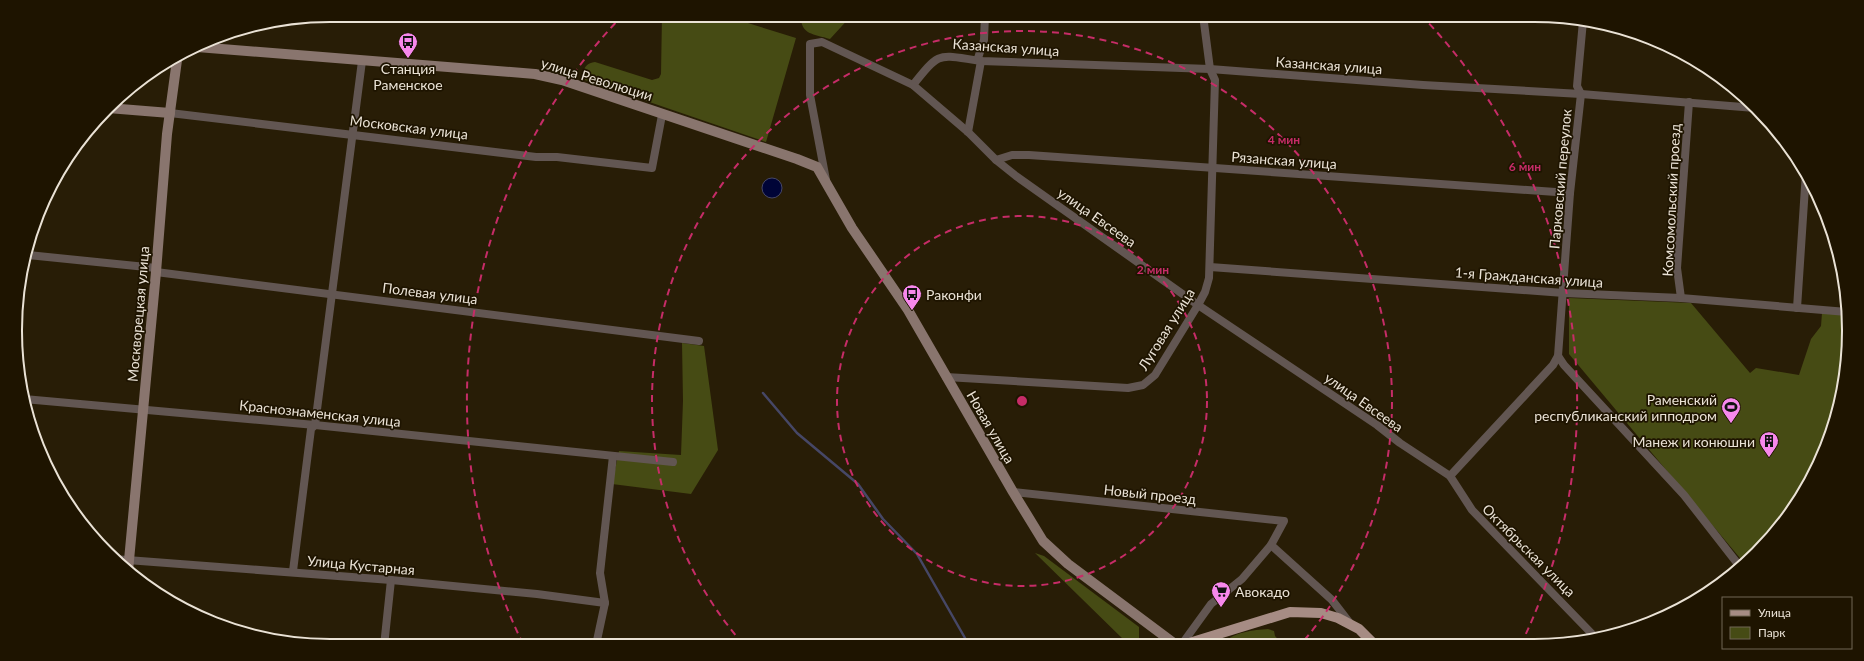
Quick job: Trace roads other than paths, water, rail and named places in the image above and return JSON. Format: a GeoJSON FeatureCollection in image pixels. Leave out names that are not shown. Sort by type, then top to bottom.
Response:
{"type":"FeatureCollection","features":[{"type":"Feature","properties":{"kind":"main road"},"geometry":{"type":"LineString","coordinates":[[1215,639],[1290,612],[1322,613],[1349,623],[1359,629],[1369,639]]}},
{"type":"Feature","properties":{"kind":"street"},"geometry":{"type":"LineString","coordinates":[[968,132],[981,61],[978,58],[984,40],[985,22]]}},
{"type":"Feature","properties":{"kind":"street","name":"Луговая улица"},"geometry":{"type":"LineString","coordinates":[[946,377],[1128,388],[1138,387],[1155,375],[1205,292],[1210,267],[1215,80],[1210,69],[1205,22]]}},
{"type":"Feature","properties":{"kind":"street","name":"Парковский переулок"},"geometry":{"type":"LineString","coordinates":[[1558,356],[1564,293],[1570,193],[1581,94],[1577,86],[1582,26]]}},
{"type":"Feature","properties":{"kind":"street","name":"улица Евсеева"},"geometry":{"type":"LineString","coordinates":[[827,184],[810,95],[810,44],[822,42],[913,84],[968,132],[996,160],[1198,305],[1377,425],[1400,443],[1450,476]]}},
{"type":"Feature","properties":{"kind":"street","name":"улица Революции"},"geometry":{"type":"LineString","coordinates":[[207,48],[535,74],[562,80],[809,163],[817,167],[827,184]]}},
{"type":"Feature","properties":{"kind":"street","name":"Казанская улица"},"geometry":{"type":"LineString","coordinates":[[913,84],[931,62],[937,58],[950,56],[981,61],[1210,69],[1423,85],[1581,94],[1746,107]]}},
{"type":"Feature","properties":{"kind":"street"},"geometry":{"type":"LineString","coordinates":[[292,571],[312,429],[315,425],[333,294],[362,61]]}},
{"type":"Feature","properties":{"kind":"street","name":"Москворецкая улица"},"geometry":{"type":"LineString","coordinates":[[128,563],[170,113],[177,63]]}},
{"type":"Feature","properties":{"kind":"street","name":"Комсомольский проезд"},"geometry":{"type":"LineString","coordinates":[[1681,298],[1678,268],[1689,102]]}},
{"type":"Feature","properties":{"kind":"street","name":"Московская улица"},"geometry":{"type":"LineString","coordinates":[[116,109],[170,113],[536,157],[557,157],[652,168],[662,114]]}},
{"type":"Feature","properties":{"kind":"street","name":"Рязанская улица"},"geometry":{"type":"LineString","coordinates":[[996,160],[1012,155],[1023,154],[1570,193]]}},
{"type":"Feature","properties":{"kind":"street","name":"Новая улица"},"geometry":{"type":"LineString","coordinates":[[827,184],[852,228],[908,310],[1037,533],[1050,549],[1168,639]]}},
{"type":"Feature","properties":{"kind":"street"},"geometry":{"type":"LineString","coordinates":[[1797,308],[1805,184]]}},
{"type":"Feature","properties":{"kind":"street","name":"Полевая улица"},"geometry":{"type":"LineString","coordinates":[[32,255],[156,270],[699,341]]}},
{"type":"Feature","properties":{"kind":"street","name":"1-я Гражданская улица"},"geometry":{"type":"LineString","coordinates":[[1210,267],[1564,293],[1681,298],[1841,312]]}},
{"type":"Feature","properties":{"kind":"street"},"geometry":{"type":"LineString","coordinates":[[1450,476],[1554,365],[1558,356],[1684,496],[1737,562]]}},
{"type":"Feature","properties":{"kind":"street","name":"Краснознаменская улица"},"geometry":{"type":"LineString","coordinates":[[30,400],[315,425],[673,462]]}},
{"type":"Feature","properties":{"kind":"street"},"geometry":{"type":"LineString","coordinates":[[597,639],[605,603],[600,573],[613,456]]}},
{"type":"Feature","properties":{"kind":"street","name":"Октябрьская улица"},"geometry":{"type":"LineString","coordinates":[[1450,476],[1472,510],[1591,633]]}},
{"type":"Feature","properties":{"kind":"street","name":"Новый проезд"},"geometry":{"type":"LineString","coordinates":[[1012,492],[1284,521],[1271,545]]}},
{"type":"Feature","properties":{"kind":"street"},"geometry":{"type":"LineString","coordinates":[[1186,639],[1211,604],[1242,579],[1271,545],[1332,600],[1349,623]]}},
{"type":"Feature","properties":{"kind":"street","name":"Улица Кустарная"},"geometry":{"type":"LineString","coordinates":[[132,566],[292,571],[537,594],[605,603]]}},
{"type":"Feature","properties":{"kind":"street"},"geometry":{"type":"LineString","coordinates":[[385,639],[391,580]]}},
{"type":"Feature","properties":{"kind":"waterway"},"geometry":{"type":"LineString","coordinates":[[763,393],[797,433],[858,484],[883,519],[917,554],[966,639]]}},
{"type":"Feature","properties":{"kind":"place","name":"Станция Раменское"},"geometry":{"type":"Point","coordinates":[408,59]}},
{"type":"Feature","properties":{"kind":"place","name":"Раконфи"},"geometry":{"type":"Point","coordinates":[912,311]}},
{"type":"Feature","properties":{"kind":"place","name":"Раменский республиканский ипподром"},"geometry":{"type":"Point","coordinates":[1731,424]}},
{"type":"Feature","properties":{"kind":"place","name":"Манеж и конюшни"},"geometry":{"type":"Point","coordinates":[1769,458]}},
{"type":"Feature","properties":{"kind":"place","name":"Авокадо"},"geometry":{"type":"Point","coordinates":[1221,608]}}]}
